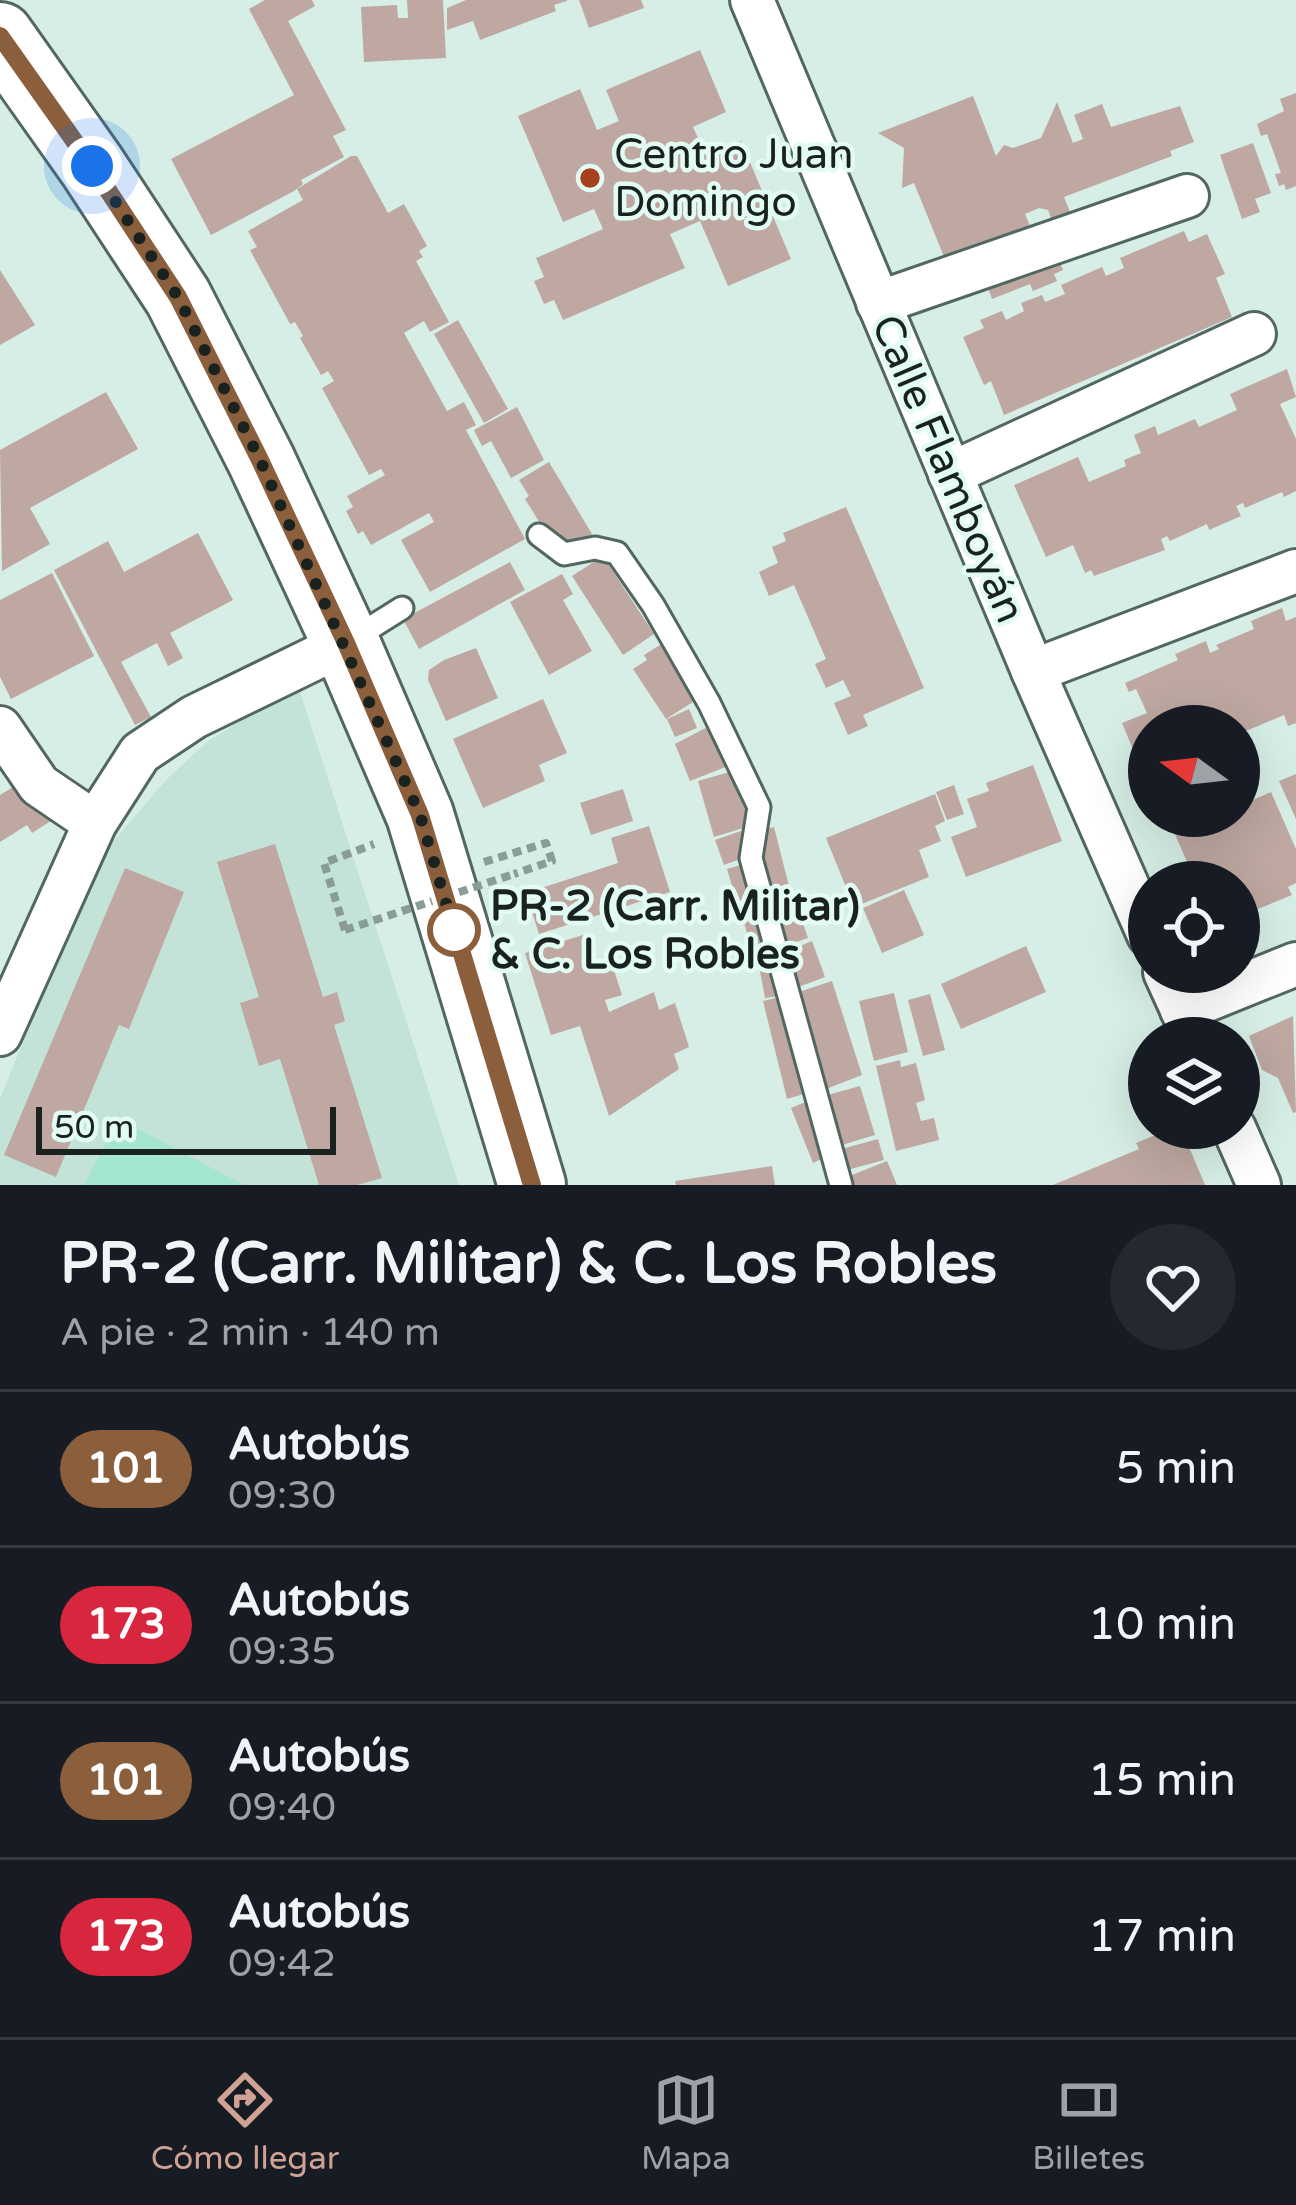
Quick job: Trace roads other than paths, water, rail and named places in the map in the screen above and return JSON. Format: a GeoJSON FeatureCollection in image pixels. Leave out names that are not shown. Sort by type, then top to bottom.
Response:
{"type":"FeatureCollection","features":[{"type":"Feature","properties":{"kind":"main road"},"geometry":{"type":"LineString","coordinates":[[0,36],[178,297],[346,643],[420,815],[532,1185]]}},
{"type":"Feature","properties":{"kind":"street","name":"Calle Flamboyán"},"geometry":{"type":"LineString","coordinates":[[752,0],[1128,887]]}},
{"type":"Feature","properties":{"kind":"street"},"geometry":{"type":"LineString","coordinates":[[878,303],[1187,196]]}},
{"type":"Feature","properties":{"kind":"street"},"geometry":{"type":"LineString","coordinates":[[950,474],[1254,334]]}},
{"type":"Feature","properties":{"kind":"street"},"geometry":{"type":"LineString","coordinates":[[1033,671],[1296,571]]}},
{"type":"Feature","properties":{"kind":"street"},"geometry":{"type":"LineString","coordinates":[[0,1034],[95,823],[140,753],[194,717],[346,643]]}},
{"type":"Feature","properties":{"kind":"street"},"geometry":{"type":"LineString","coordinates":[[0,728],[38,785],[95,823]]}},
{"type":"Feature","properties":{"kind":"street"},"geometry":{"type":"LineString","coordinates":[[1181,1007],[1296,964]]}},
{"type":"Feature","properties":{"kind":"street"},"geometry":{"type":"LineString","coordinates":[[1243,1149],[1259,1185]]}},
{"type":"Feature","properties":{"kind":"lane"},"geometry":{"type":"LineString","coordinates":[[539,535],[564,554],[596,548],[617,553],[710,703],[759,807],[751,858],[841,1185]]}},
{"type":"Feature","properties":{"kind":"lane"},"geometry":{"type":"LineString","coordinates":[[346,643],[402,608]]}},
{"type":"Feature","properties":{"kind":"place","name":"Centro Juan Domingo"},"geometry":{"type":"Point","coordinates":[590,178]}},
{"type":"Feature","properties":{"kind":"place","name":"PR-2 (Carr. Militar) & C. Los Robles"},"geometry":{"type":"Point","coordinates":[454,930]}}]}
